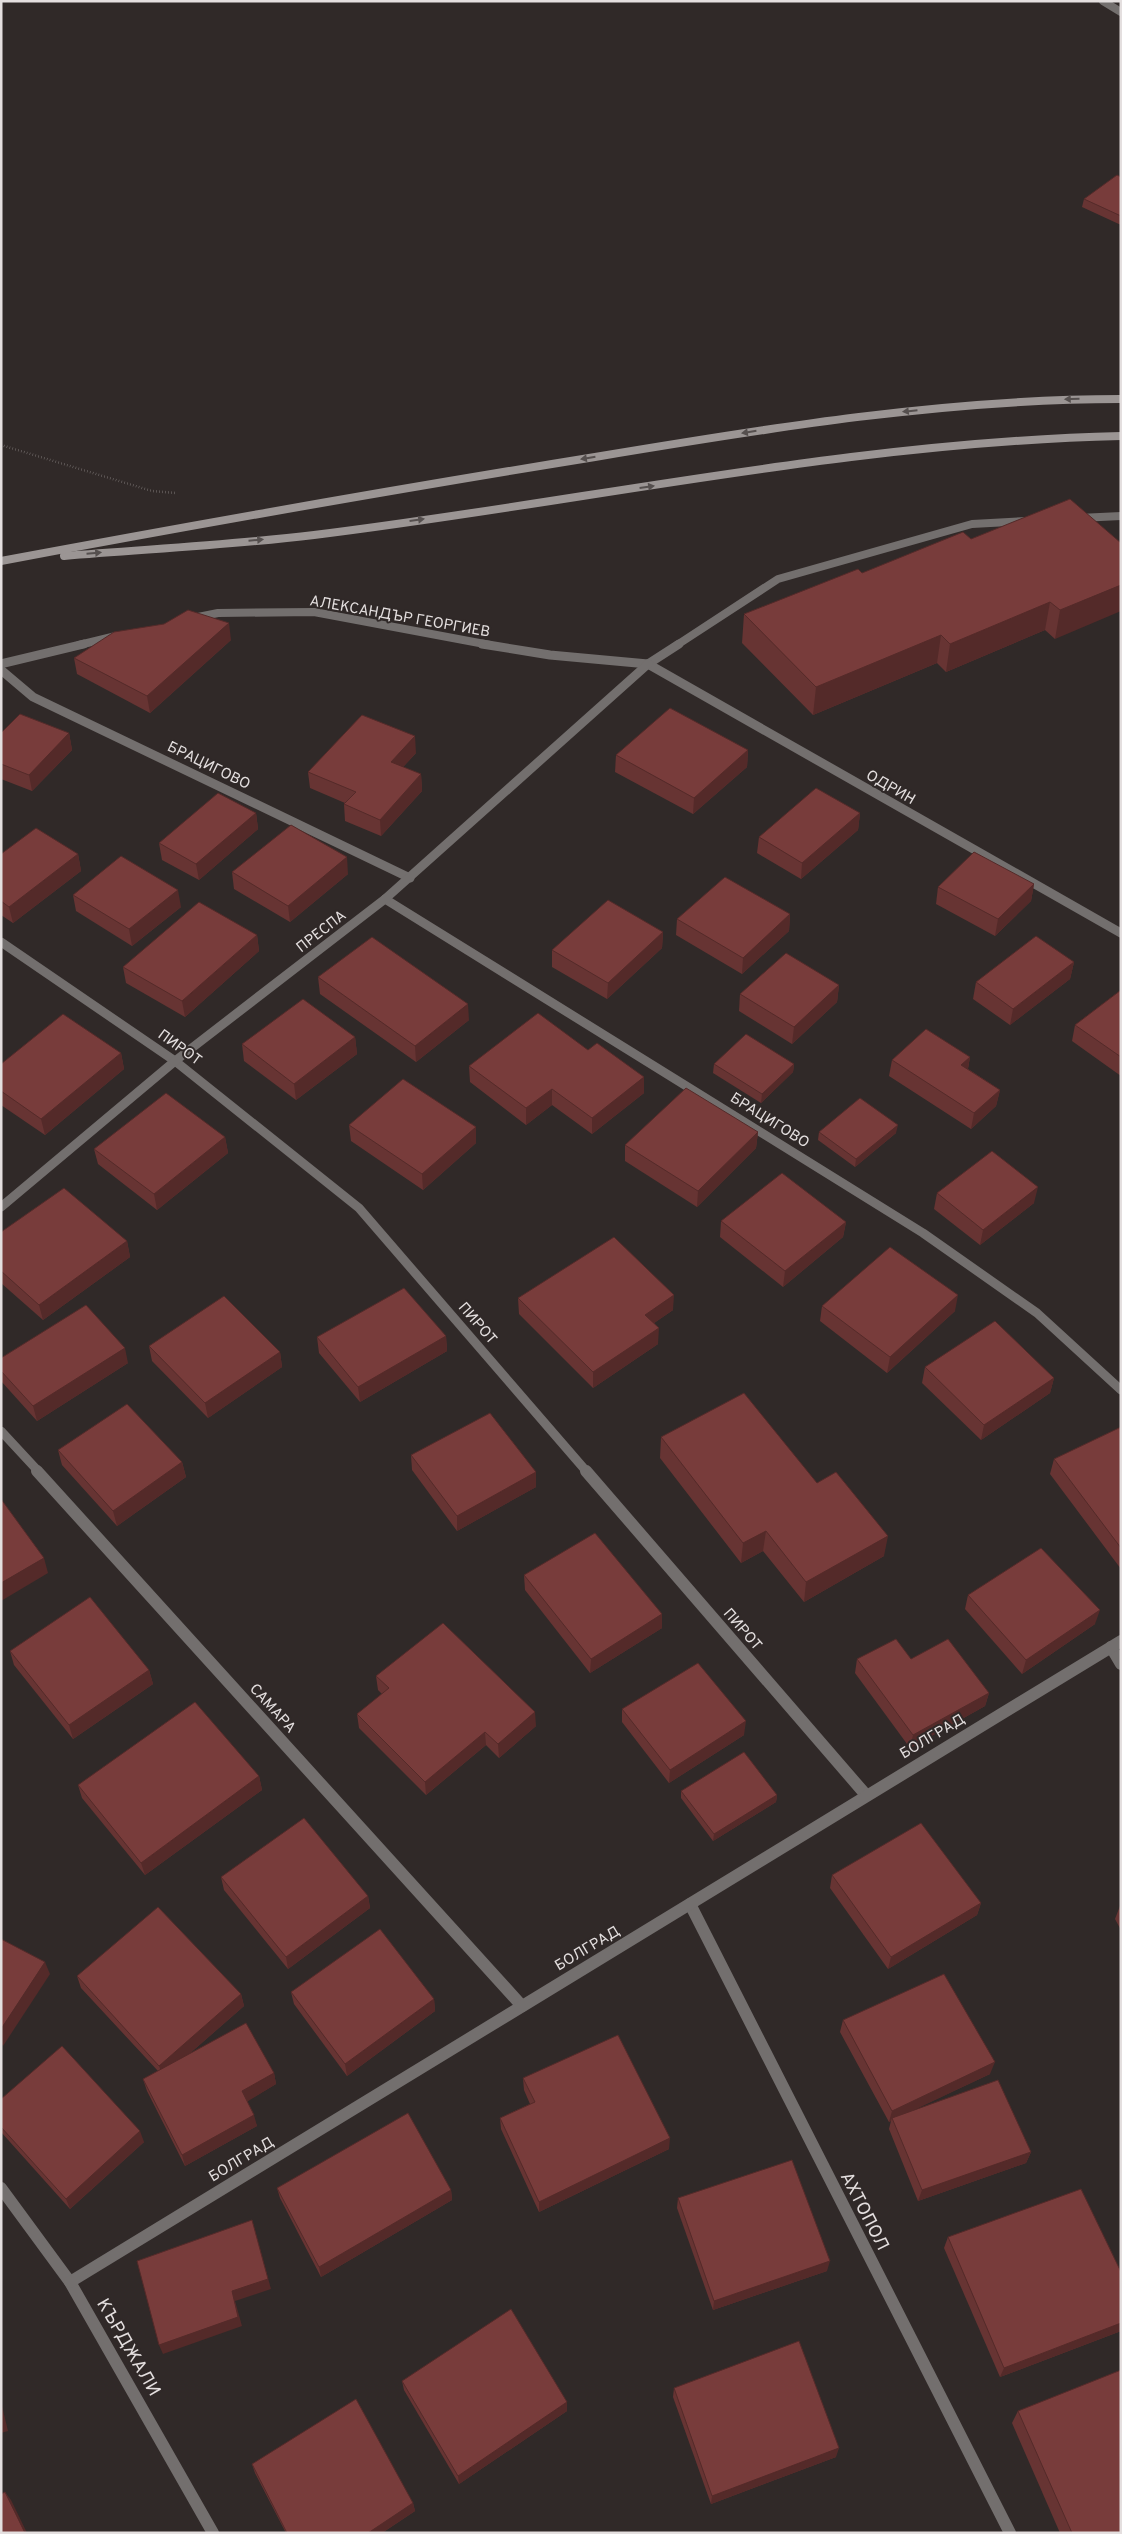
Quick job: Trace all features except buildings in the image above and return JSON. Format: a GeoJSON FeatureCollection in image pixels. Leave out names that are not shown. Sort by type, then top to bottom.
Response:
{"type":"FeatureCollection","features":[{"type":"Feature","properties":{"kind":"main road"},"geometry":{"type":"LineString","coordinates":[[1,562],[301,504],[752,431],[920,410],[1062,399],[1121,399]]}},
{"type":"Feature","properties":{"kind":"main road"},"geometry":{"type":"LineString","coordinates":[[11,560],[313,535],[886,453],[980,443],[1076,436],[1121,436]]}},
{"type":"Feature","properties":{"kind":"street"},"geometry":{"type":"LineString","coordinates":[[1103,1],[1121,12]]}},
{"type":"Feature","properties":{"kind":"street"},"geometry":{"type":"LineString","coordinates":[[1071,518],[1121,516]]}},
{"type":"Feature","properties":{"kind":"street","name":"ПРЕСПА"},"geometry":{"type":"LineString","coordinates":[[1,1207],[175,1061],[385,899],[648,664],[778,579],[972,524],[1032,520]]}},
{"type":"Feature","properties":{"kind":"street","name":"АЛЕКСАНДЪР ГЕОРГИЕВ"},"geometry":{"type":"LineString","coordinates":[[180,621],[218,612],[314,612],[423,634],[550,655],[648,664]]}},
{"type":"Feature","properties":{"kind":"street"},"geometry":{"type":"LineString","coordinates":[[1,664],[123,634]]}},
{"type":"Feature","properties":{"kind":"street","name":"ОДРИН"},"geometry":{"type":"LineString","coordinates":[[648,664],[1121,933]]}},
{"type":"Feature","properties":{"kind":"street","name":"БРАЦИГОВО"},"geometry":{"type":"LineString","coordinates":[[1,670],[33,697],[410,878]]}},
{"type":"Feature","properties":{"kind":"street","name":"БРАЦИГОВО"},"geometry":{"type":"LineString","coordinates":[[385,899],[923,1233],[1037,1313],[1121,1390]]}},
{"type":"Feature","properties":{"kind":"street","name":"ПИРОТ"},"geometry":{"type":"LineString","coordinates":[[1,942],[175,1061],[360,1208],[866,1795]]}},
{"type":"Feature","properties":{"kind":"street","name":"САМАРА"},"geometry":{"type":"LineString","coordinates":[[1,1430],[522,2006]]}},
{"type":"Feature","properties":{"kind":"street"},"geometry":{"type":"LineString","coordinates":[[1116,1644],[1121,1664]]}},
{"type":"Feature","properties":{"kind":"street","name":"БОЛГРАД"},"geometry":{"type":"LineString","coordinates":[[70,2282],[1116,1644]]}},
{"type":"Feature","properties":{"kind":"street","name":"АХТОПОЛ"},"geometry":{"type":"LineString","coordinates":[[690,1904],[1010,2533]]}},
{"type":"Feature","properties":{"kind":"street","name":"КЪРДЖАЛИ"},"geometry":{"type":"LineString","coordinates":[[1,2188],[70,2282],[213,2533]]}},
{"type":"Feature","properties":{"kind":"path"},"geometry":{"type":"LineString","coordinates":[[1,445],[152,491],[182,494]]}}]}
